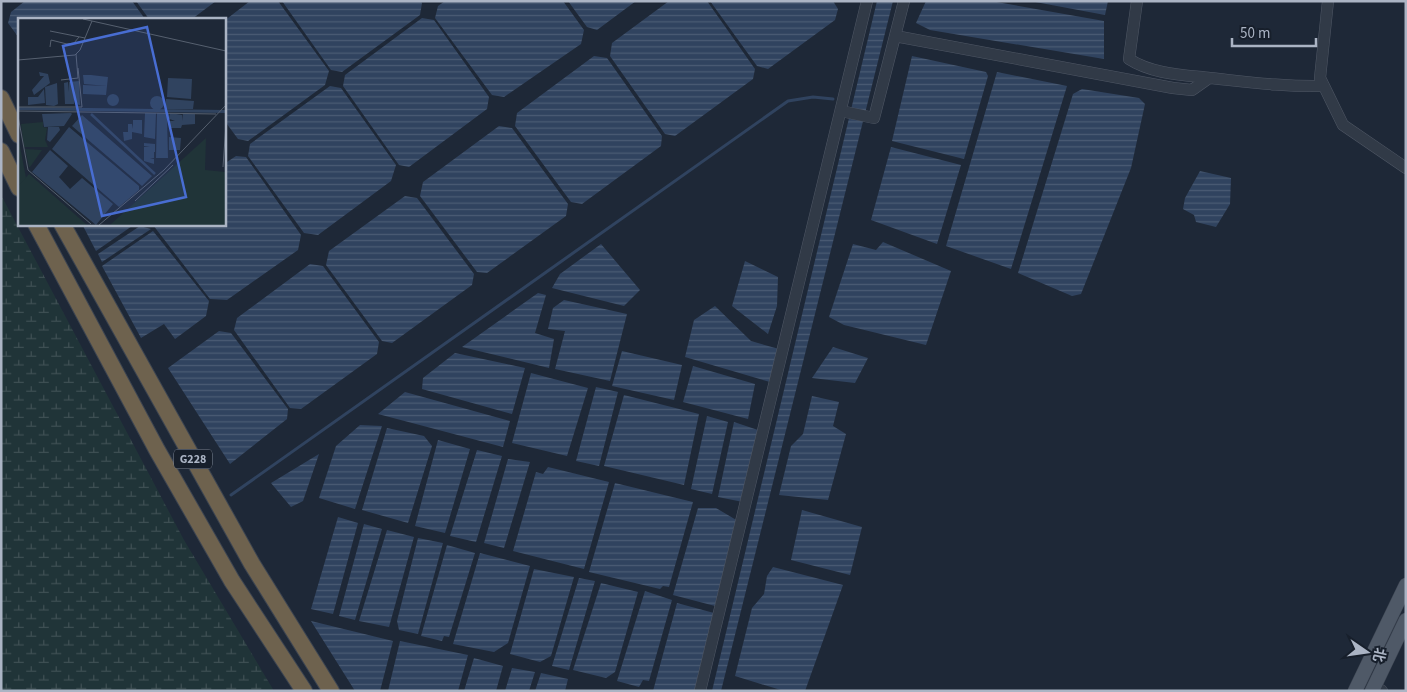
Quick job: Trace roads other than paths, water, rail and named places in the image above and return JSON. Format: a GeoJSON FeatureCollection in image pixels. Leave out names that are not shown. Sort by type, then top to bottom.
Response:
{"type":"FeatureCollection","features":[{"type":"Feature","properties":{"kind":"highway"},"geometry":{"type":"LineString","coordinates":[[1,98],[18,133]]}},
{"type":"Feature","properties":{"kind":"highway"},"geometry":{"type":"LineString","coordinates":[[1,150],[18,186]]}},
{"type":"Feature","properties":{"kind":"highway","name":"G228"},"geometry":{"type":"LineString","coordinates":[[37,225],[157,450],[242,596],[304,691]]}},
{"type":"Feature","properties":{"kind":"highway","name":"G228"},"geometry":{"type":"LineString","coordinates":[[63,225],[264,584],[331,691]]}},
{"type":"Feature","properties":{"kind":"highway"},"geometry":{"type":"LineString","coordinates":[[157,450],[181,437]]}},
{"type":"Feature","properties":{"kind":"highway"},"geometry":{"type":"LineString","coordinates":[[242,596],[264,584]]}},
{"type":"Feature","properties":{"kind":"main road"},"geometry":{"type":"LineString","coordinates":[[1355,691],[1406,585]]}},
{"type":"Feature","properties":{"kind":"main road"},"geometry":{"type":"LineString","coordinates":[[1372,691],[1406,620]]}},
{"type":"Feature","properties":{"kind":"street"},"geometry":{"type":"LineString","coordinates":[[700,691],[867,1]]}},
{"type":"Feature","properties":{"kind":"street"},"geometry":{"type":"LineString","coordinates":[[841,111],[874,118],[904,1]]}},
{"type":"Feature","properties":{"kind":"street"},"geometry":{"type":"LineString","coordinates":[[1137,1],[1129,59],[1141,67],[1285,87],[1324,86]]}},
{"type":"Feature","properties":{"kind":"street"},"geometry":{"type":"LineString","coordinates":[[1328,1],[1320,78],[1343,126],[1406,168]]}},
{"type":"Feature","properties":{"kind":"street"},"geometry":{"type":"LineString","coordinates":[[895,36],[1172,88],[1192,90],[1210,78]]}},
{"type":"Feature","properties":{"kind":"water"},"geometry":{"type":"Polygon","coordinates":[[[25,1],[132,1],[144,18],[18,18],[18,37],[8,23],[11,12],[25,1]]]}},
{"type":"Feature","properties":{"kind":"water"},"geometry":{"type":"Polygon","coordinates":[[[136,1],[216,1],[193,18],[148,18],[136,1]]]}},
{"type":"Feature","properties":{"kind":"water"},"geometry":{"type":"Polygon","coordinates":[[[250,1],[278,1],[329,71],[325,85],[248,141],[238,139],[225,121],[225,20],[250,1]]]}},
{"type":"Feature","properties":{"kind":"water"},"geometry":{"type":"Polygon","coordinates":[[[282,1],[421,1],[422,3],[420,15],[342,72],[331,70],[282,1]]]}},
{"type":"Feature","properties":{"kind":"water"},"geometry":{"type":"Polygon","coordinates":[[[445,1],[563,1],[584,30],[581,44],[504,97],[492,95],[435,18],[438,6],[445,1]]]}},
{"type":"Feature","properties":{"kind":"water"},"geometry":{"type":"Polygon","coordinates":[[[568,1],[636,1],[597,30],[587,27],[568,1]]]}},
{"type":"Feature","properties":{"kind":"water"},"geometry":{"type":"Polygon","coordinates":[[[669,1],[707,1],[755,69],[753,79],[675,136],[665,134],[610,56],[612,43],[669,1]]]}},
{"type":"Feature","properties":{"kind":"water"},"geometry":{"type":"Polygon","coordinates":[[[710,1],[833,1],[838,9],[835,20],[768,69],[757,66],[710,1]]]}},
{"type":"Feature","properties":{"kind":"water"},"geometry":{"type":"Polygon","coordinates":[[[877,1],[893,1],[721,691],[712,691],[877,1]]]}},
{"type":"Feature","properties":{"kind":"water"},"geometry":{"type":"Polygon","coordinates":[[[926,1],[991,1],[1104,21],[1104,59],[930,30],[916,23],[926,1]]]}},
{"type":"Feature","properties":{"kind":"water"},"geometry":{"type":"Polygon","coordinates":[[[1030,1],[1108,1],[1105,15],[1030,1]]]}},
{"type":"Feature","properties":{"kind":"water"},"geometry":{"type":"Polygon","coordinates":[[[422,18],[434,20],[489,97],[487,109],[409,167],[399,165],[343,86],[345,75],[422,18]]]}},
{"type":"Feature","properties":{"kind":"water"},"geometry":{"type":"Polygon","coordinates":[[[594,56],[607,58],[662,136],[661,146],[582,204],[571,202],[515,126],[517,113],[594,56]]]}},
{"type":"Feature","properties":{"kind":"water"},"geometry":{"type":"Polygon","coordinates":[[[912,56],[986,72],[988,76],[964,159],[892,141],[912,56]]]}},
{"type":"Feature","properties":{"kind":"water"},"geometry":{"type":"Polygon","coordinates":[[[997,72],[1067,86],[1011,269],[946,246],[997,72]]]}},
{"type":"Feature","properties":{"kind":"water"},"geometry":{"type":"Polygon","coordinates":[[[330,86],[341,88],[396,165],[391,181],[318,235],[304,233],[248,156],[250,144],[330,86]]]}},
{"type":"Feature","properties":{"kind":"water"},"geometry":{"type":"Polygon","coordinates":[[[1082,89],[1139,98],[1145,104],[1131,168],[1081,294],[1072,296],[1018,273],[1073,94],[1082,89]]]}},
{"type":"Feature","properties":{"kind":"water"},"geometry":{"type":"Polygon","coordinates":[[[499,126],[512,128],[568,204],[566,216],[487,273],[477,272],[420,196],[423,182],[499,126]]]}},
{"type":"Feature","properties":{"kind":"water"},"geometry":{"type":"Polygon","coordinates":[[[891,147],[961,165],[937,244],[871,220],[891,147]]]}},
{"type":"Feature","properties":{"kind":"water"},"geometry":{"type":"Polygon","coordinates":[[[236,156],[246,157],[301,235],[298,250],[227,300],[210,299],[153,225],[225,225],[225,163],[236,156]]]}},
{"type":"Feature","properties":{"kind":"water"},"geometry":{"type":"Polygon","coordinates":[[[1200,171],[1231,178],[1230,204],[1216,227],[1196,222],[1194,215],[1183,209],[1185,198],[1200,171]]]}},
{"type":"Feature","properties":{"kind":"water"},"geometry":{"type":"Polygon","coordinates":[[[405,196],[417,198],[474,274],[472,285],[392,343],[382,341],[326,265],[329,251],[405,196]]]}},
{"type":"Feature","properties":{"kind":"water"},"geometry":{"type":"Polygon","coordinates":[[[83,225],[134,225],[96,251],[83,225]]]}},
{"type":"Feature","properties":{"kind":"water"},"geometry":{"type":"Polygon","coordinates":[[[140,226],[151,229],[102,262],[98,254],[140,226]]]}},
{"type":"Feature","properties":{"kind":"water"},"geometry":{"type":"Polygon","coordinates":[[[153,231],[209,301],[206,316],[175,339],[164,324],[141,338],[102,266],[153,231]]]}},
{"type":"Feature","properties":{"kind":"water"},"geometry":{"type":"Polygon","coordinates":[[[883,242],[951,271],[926,345],[844,325],[829,317],[853,244],[876,250],[883,242]]]}},
{"type":"Feature","properties":{"kind":"water"},"geometry":{"type":"Polygon","coordinates":[[[601,244],[640,290],[624,306],[552,288],[560,274],[601,244]]]}},
{"type":"Feature","properties":{"kind":"water"},"geometry":{"type":"Polygon","coordinates":[[[745,261],[778,277],[777,306],[768,334],[732,306],[745,261]]]}},
{"type":"Feature","properties":{"kind":"water"},"geometry":{"type":"Polygon","coordinates":[[[310,264],[323,266],[379,342],[377,354],[301,409],[290,408],[234,330],[237,318],[310,264]]]}},
{"type":"Feature","properties":{"kind":"water"},"geometry":{"type":"Polygon","coordinates":[[[538,293],[546,295],[535,333],[554,339],[549,368],[462,347],[538,293]]]}},
{"type":"Feature","properties":{"kind":"water"},"geometry":{"type":"Polygon","coordinates":[[[564,300],[627,314],[610,381],[555,369],[565,331],[548,329],[553,308],[564,300]]]}},
{"type":"Feature","properties":{"kind":"water"},"geometry":{"type":"Polygon","coordinates":[[[715,306],[751,341],[779,349],[770,382],[685,357],[694,320],[715,306]]]}},
{"type":"Feature","properties":{"kind":"water"},"geometry":{"type":"Polygon","coordinates":[[[219,331],[231,333],[288,409],[287,419],[230,464],[168,368],[219,331]]]}},
{"type":"Feature","properties":{"kind":"water"},"geometry":{"type":"Polygon","coordinates":[[[833,347],[868,358],[855,383],[812,378],[833,347]]]}},
{"type":"Feature","properties":{"kind":"water"},"geometry":{"type":"Polygon","coordinates":[[[622,351],[682,365],[674,400],[612,386],[622,351]]]}},
{"type":"Feature","properties":{"kind":"water"},"geometry":{"type":"Polygon","coordinates":[[[455,353],[525,368],[512,414],[422,389],[423,378],[455,353]]]}},
{"type":"Feature","properties":{"kind":"water"},"geometry":{"type":"Polygon","coordinates":[[[693,366],[755,384],[748,419],[683,402],[693,366]]]}},
{"type":"Feature","properties":{"kind":"water"},"geometry":{"type":"Polygon","coordinates":[[[531,373],[588,388],[567,456],[512,443],[531,373]]]}},
{"type":"Feature","properties":{"kind":"water"},"geometry":{"type":"Polygon","coordinates":[[[596,387],[618,392],[599,466],[576,461],[596,387]]]}},
{"type":"Feature","properties":{"kind":"water"},"geometry":{"type":"Polygon","coordinates":[[[405,392],[510,421],[503,447],[378,414],[405,392]]]}},
{"type":"Feature","properties":{"kind":"water"},"geometry":{"type":"Polygon","coordinates":[[[624,395],[699,414],[684,485],[604,466],[624,395]]]}},
{"type":"Feature","properties":{"kind":"water"},"geometry":{"type":"Polygon","coordinates":[[[812,396],[839,402],[833,426],[846,434],[828,500],[779,495],[791,446],[803,434],[812,396]]]}},
{"type":"Feature","properties":{"kind":"water"},"geometry":{"type":"Polygon","coordinates":[[[707,416],[728,422],[712,494],[691,489],[707,416]]]}},
{"type":"Feature","properties":{"kind":"water"},"geometry":{"type":"Polygon","coordinates":[[[734,422],[758,430],[743,502],[718,497],[734,422]]]}},
{"type":"Feature","properties":{"kind":"water"},"geometry":{"type":"Polygon","coordinates":[[[360,425],[382,426],[355,509],[319,498],[336,446],[360,425]]]}},
{"type":"Feature","properties":{"kind":"water"},"geometry":{"type":"Polygon","coordinates":[[[387,428],[424,436],[432,446],[408,523],[362,510],[387,428]]]}},
{"type":"Feature","properties":{"kind":"water"},"geometry":{"type":"Polygon","coordinates":[[[438,440],[470,449],[445,533],[415,526],[438,440]]]}},
{"type":"Feature","properties":{"kind":"water"},"geometry":{"type":"Polygon","coordinates":[[[477,450],[502,456],[476,542],[450,536],[477,450]]]}},
{"type":"Feature","properties":{"kind":"water"},"geometry":{"type":"Polygon","coordinates":[[[319,454],[303,501],[291,507],[271,483],[319,454]]]}},
{"type":"Feature","properties":{"kind":"water"},"geometry":{"type":"Polygon","coordinates":[[[508,459],[530,462],[504,548],[484,543],[508,459]]]}},
{"type":"Feature","properties":{"kind":"water"},"geometry":{"type":"Polygon","coordinates":[[[548,467],[609,482],[584,569],[513,551],[536,472],[543,474],[548,467]]]}},
{"type":"Feature","properties":{"kind":"water"},"geometry":{"type":"Polygon","coordinates":[[[615,483],[693,502],[669,587],[663,586],[660,589],[589,572],[615,483]]]}},
{"type":"Feature","properties":{"kind":"water"},"geometry":{"type":"Polygon","coordinates":[[[698,508],[716,508],[738,521],[715,606],[673,595],[698,508]]]}},
{"type":"Feature","properties":{"kind":"water"},"geometry":{"type":"Polygon","coordinates":[[[802,510],[862,527],[850,575],[791,560],[802,510]]]}},
{"type":"Feature","properties":{"kind":"water"},"geometry":{"type":"Polygon","coordinates":[[[338,517],[358,523],[333,614],[311,609],[338,517]]]}},
{"type":"Feature","properties":{"kind":"water"},"geometry":{"type":"Polygon","coordinates":[[[364,524],[382,529],[355,620],[339,616],[364,524]]]}},
{"type":"Feature","properties":{"kind":"water"},"geometry":{"type":"Polygon","coordinates":[[[387,530],[414,537],[389,627],[359,621],[387,530]]]}},
{"type":"Feature","properties":{"kind":"water"},"geometry":{"type":"Polygon","coordinates":[[[418,538],[443,543],[418,634],[399,630],[397,621],[418,538]]]}},
{"type":"Feature","properties":{"kind":"water"},"geometry":{"type":"Polygon","coordinates":[[[447,545],[475,553],[449,637],[444,636],[442,641],[421,636],[447,545]]]}},
{"type":"Feature","properties":{"kind":"water"},"geometry":{"type":"Polygon","coordinates":[[[480,553],[530,566],[508,643],[494,652],[453,644],[480,553]]]}},
{"type":"Feature","properties":{"kind":"water"},"geometry":{"type":"Polygon","coordinates":[[[773,567],[843,585],[805,691],[784,691],[735,676],[752,608],[764,594],[767,576],[773,567]]]}},
{"type":"Feature","properties":{"kind":"water"},"geometry":{"type":"Polygon","coordinates":[[[534,569],[574,577],[551,656],[540,662],[510,654],[534,569]]]}},
{"type":"Feature","properties":{"kind":"water"},"geometry":{"type":"Polygon","coordinates":[[[579,578],[595,581],[569,670],[552,666],[579,578]]]}},
{"type":"Feature","properties":{"kind":"water"},"geometry":{"type":"Polygon","coordinates":[[[601,583],[638,592],[615,672],[606,678],[573,670],[601,583]]]}},
{"type":"Feature","properties":{"kind":"water"},"geometry":{"type":"Polygon","coordinates":[[[645,591],[672,600],[649,681],[643,680],[639,687],[617,681],[645,591]]]}},
{"type":"Feature","properties":{"kind":"water"},"geometry":{"type":"Polygon","coordinates":[[[677,603],[714,613],[696,691],[653,691],[677,603]]]}},
{"type":"Feature","properties":{"kind":"water"},"geometry":{"type":"Polygon","coordinates":[[[311,621],[393,641],[380,691],[355,691],[311,621]]]}},
{"type":"Feature","properties":{"kind":"water"},"geometry":{"type":"Polygon","coordinates":[[[400,641],[468,655],[458,691],[388,691],[400,641]]]}},
{"type":"Feature","properties":{"kind":"water"},"geometry":{"type":"Polygon","coordinates":[[[474,658],[503,666],[496,691],[464,691],[474,658]]]}},
{"type":"Feature","properties":{"kind":"water"},"geometry":{"type":"Polygon","coordinates":[[[512,668],[535,672],[529,691],[505,691],[512,668]]]}},
{"type":"Feature","properties":{"kind":"water"},"geometry":{"type":"Polygon","coordinates":[[[541,673],[568,679],[565,691],[535,691],[541,673]]]}},
{"type":"Feature","properties":{"kind":"waterway"},"geometry":{"type":"LineString","coordinates":[[231,495],[788,101],[813,97],[833,99]]}}]}
